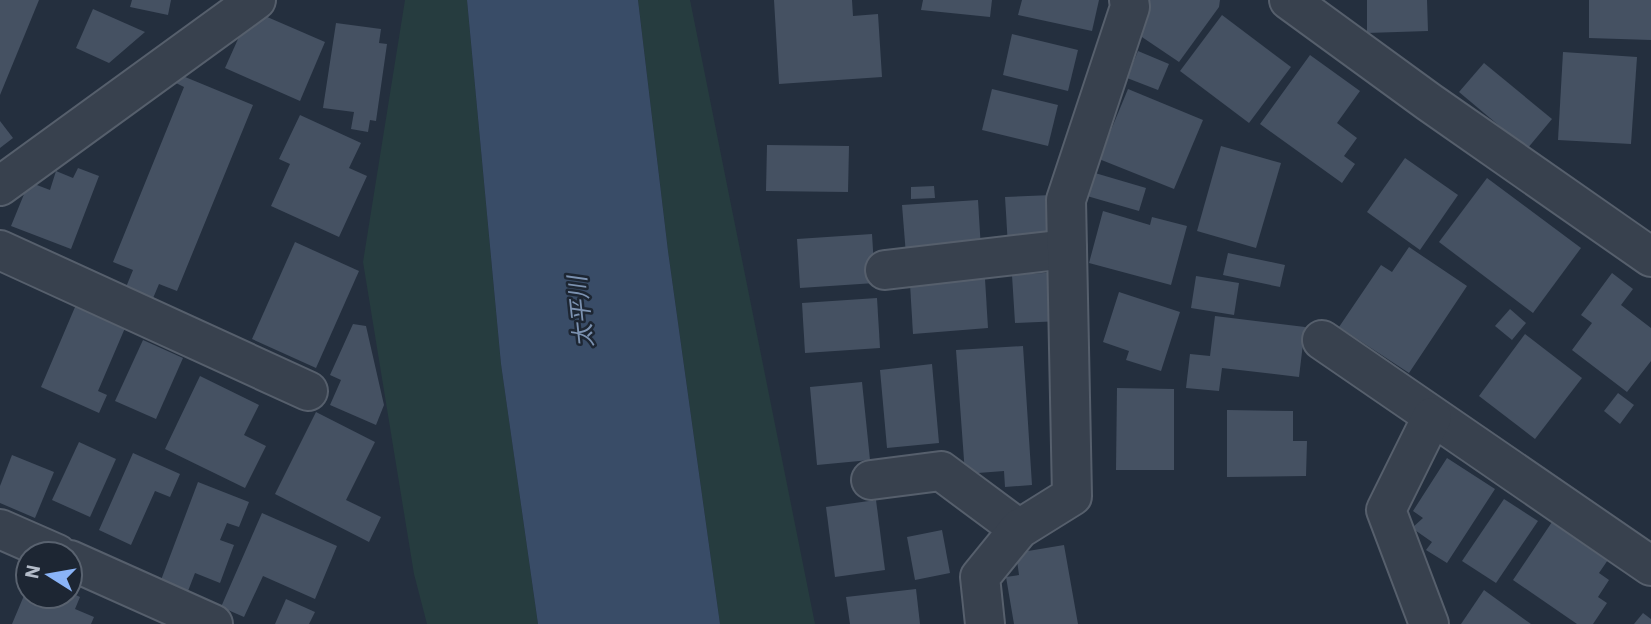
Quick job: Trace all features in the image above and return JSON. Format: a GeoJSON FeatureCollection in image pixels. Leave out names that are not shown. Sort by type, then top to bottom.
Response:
{"type":"FeatureCollection","features":[{"type":"Feature","properties":{"kind":"street"},"geometry":{"type":"LineString","coordinates":[[0,186],[257,0]]}},
{"type":"Feature","properties":{"kind":"street"},"geometry":{"type":"LineString","coordinates":[[985,624],[980,577],[1019,529],[1072,496],[1066,200],[1130,7],[1129,0]]}},
{"type":"Feature","properties":{"kind":"street"},"geometry":{"type":"LineString","coordinates":[[1289,0],[1429,102],[1651,257]]}},
{"type":"Feature","properties":{"kind":"street"},"geometry":{"type":"LineString","coordinates":[[885,270],[1067,249]]}},
{"type":"Feature","properties":{"kind":"street"},"geometry":{"type":"LineString","coordinates":[[0,250],[307,391]]}},
{"type":"Feature","properties":{"kind":"street"},"geometry":{"type":"LineString","coordinates":[[1322,340],[1651,566]]}},
{"type":"Feature","properties":{"kind":"street"},"geometry":{"type":"LineString","coordinates":[[1429,624],[1386,510],[1432,417]]}},
{"type":"Feature","properties":{"kind":"street"},"geometry":{"type":"LineString","coordinates":[[871,480],[941,471],[1019,529]]}},
{"type":"Feature","properties":{"kind":"street"},"geometry":{"type":"LineString","coordinates":[[0,529],[25,540]]}},
{"type":"Feature","properties":{"kind":"street"},"geometry":{"type":"LineString","coordinates":[[84,566],[213,624]]}},
{"type":"Feature","properties":{"kind":"green space"},"geometry":{"type":"Polygon","coordinates":[[[405,0],[467,0],[501,364],[538,624],[427,624],[414,574],[363,262],[405,0]]]}},
{"type":"Feature","properties":{"kind":"green space"},"geometry":{"type":"Polygon","coordinates":[[[638,0],[690,0],[815,624],[720,624],[668,251],[638,0]]]}},
{"type":"Feature","properties":{"kind":"water","name":"太平川"},"geometry":{"type":"Polygon","coordinates":[[[467,0],[638,0],[668,251],[720,624],[538,624],[501,364],[467,0]]]}},
{"type":"Feature","properties":{"kind":"building"},"geometry":{"type":"Polygon","coordinates":[[[0,0],[39,0],[0,95],[0,0]]]}},
{"type":"Feature","properties":{"kind":"building"},"geometry":{"type":"Polygon","coordinates":[[[132,0],[171,0],[168,15],[130,7],[132,0]]]}},
{"type":"Feature","properties":{"kind":"building"},"geometry":{"type":"Polygon","coordinates":[[[774,0],[852,0],[853,16],[878,14],[882,77],[779,84],[774,0]]]}},
{"type":"Feature","properties":{"kind":"building"},"geometry":{"type":"Polygon","coordinates":[[[923,0],[992,0],[990,17],[921,10],[923,0]]]}},
{"type":"Feature","properties":{"kind":"building"},"geometry":{"type":"Polygon","coordinates":[[[1022,0],[1099,0],[1092,31],[1018,15],[1022,0]]]}},
{"type":"Feature","properties":{"kind":"building"},"geometry":{"type":"Polygon","coordinates":[[[1149,0],[1220,0],[1219,7],[1179,62],[1133,31],[1149,0]]]}},
{"type":"Feature","properties":{"kind":"building"},"geometry":{"type":"Polygon","coordinates":[[[1367,0],[1427,0],[1428,31],[1367,33],[1367,0]]]}},
{"type":"Feature","properties":{"kind":"building"},"geometry":{"type":"Polygon","coordinates":[[[1589,0],[1651,0],[1651,40],[1589,38],[1589,0]]]}},
{"type":"Feature","properties":{"kind":"building"},"geometry":{"type":"Polygon","coordinates":[[[93,9],[145,32],[109,63],[76,48],[93,9]]]}},
{"type":"Feature","properties":{"kind":"building"},"geometry":{"type":"Polygon","coordinates":[[[251,10],[325,42],[300,101],[225,68],[251,10]]]}},
{"type":"Feature","properties":{"kind":"building"},"geometry":{"type":"Polygon","coordinates":[[[1222,15],[1291,67],[1249,123],[1180,71],[1222,15]]]}},
{"type":"Feature","properties":{"kind":"building"},"geometry":{"type":"Polygon","coordinates":[[[336,23],[381,29],[379,43],[387,44],[376,121],[370,120],[368,132],[351,129],[354,112],[323,108],[336,23]]]}},
{"type":"Feature","properties":{"kind":"building"},"geometry":{"type":"Polygon","coordinates":[[[1012,34],[1078,50],[1068,91],[1003,75],[1012,34]]]}},
{"type":"Feature","properties":{"kind":"building"},"geometry":{"type":"Polygon","coordinates":[[[1138,51],[1169,64],[1158,90],[1127,78],[1138,51]]]}},
{"type":"Feature","properties":{"kind":"building"},"geometry":{"type":"Polygon","coordinates":[[[1563,52],[1637,57],[1631,144],[1558,140],[1563,52]]]}},
{"type":"Feature","properties":{"kind":"building"},"geometry":{"type":"Polygon","coordinates":[[[1310,55],[1360,91],[1337,123],[1357,138],[1344,156],[1355,164],[1342,183],[1260,124],[1310,55]]]}},
{"type":"Feature","properties":{"kind":"building"},"geometry":{"type":"Polygon","coordinates":[[[1484,63],[1552,119],[1527,149],[1459,92],[1484,63]]]}},
{"type":"Feature","properties":{"kind":"building"},"geometry":{"type":"Polygon","coordinates":[[[173,72],[253,105],[177,291],[159,284],[151,303],[124,292],[133,270],[113,262],[184,87],[170,80],[173,72]]]}},
{"type":"Feature","properties":{"kind":"building"},"geometry":{"type":"Polygon","coordinates":[[[992,89],[1058,105],[1048,146],[982,130],[992,89]]]}},
{"type":"Feature","properties":{"kind":"building"},"geometry":{"type":"Polygon","coordinates":[[[1128,89],[1203,120],[1174,189],[1099,159],[1128,89]]]}},
{"type":"Feature","properties":{"kind":"building"},"geometry":{"type":"Polygon","coordinates":[[[300,115],[361,143],[349,168],[367,176],[339,237],[271,206],[290,164],[279,159],[300,115]]]}},
{"type":"Feature","properties":{"kind":"building"},"geometry":{"type":"Polygon","coordinates":[[[0,121],[13,138],[0,148],[0,121]]]}},
{"type":"Feature","properties":{"kind":"building"},"geometry":{"type":"Polygon","coordinates":[[[767,145],[849,146],[848,192],[766,191],[767,145]]]}},
{"type":"Feature","properties":{"kind":"building"},"geometry":{"type":"Polygon","coordinates":[[[1221,146],[1281,163],[1256,248],[1197,231],[1221,146]]]}},
{"type":"Feature","properties":{"kind":"building"},"geometry":{"type":"Polygon","coordinates":[[[1405,158],[1458,195],[1420,250],[1367,212],[1405,158]]]}},
{"type":"Feature","properties":{"kind":"building"},"geometry":{"type":"Polygon","coordinates":[[[78,168],[99,176],[71,249],[11,226],[29,182],[50,190],[56,171],[73,178],[78,168]]]}},
{"type":"Feature","properties":{"kind":"building"},"geometry":{"type":"Polygon","coordinates":[[[1095,173],[1146,188],[1139,211],[1087,196],[1095,173]]]}},
{"type":"Feature","properties":{"kind":"building"},"geometry":{"type":"Polygon","coordinates":[[[1487,178],[1581,248],[1533,313],[1439,242],[1487,178]]]}},
{"type":"Feature","properties":{"kind":"building"},"geometry":{"type":"Polygon","coordinates":[[[934,186],[935,198],[911,199],[911,187],[934,186]]]}},
{"type":"Feature","properties":{"kind":"building"},"geometry":{"type":"Polygon","coordinates":[[[1052,195],[1054,244],[1008,246],[1005,197],[1052,195]]]}},
{"type":"Feature","properties":{"kind":"building"},"geometry":{"type":"Polygon","coordinates":[[[978,200],[981,250],[906,255],[902,205],[978,200]]]}},
{"type":"Feature","properties":{"kind":"building"},"geometry":{"type":"Polygon","coordinates":[[[1103,211],[1150,225],[1152,217],[1187,226],[1171,285],[1089,263],[1103,211]]]}},
{"type":"Feature","properties":{"kind":"building"},"geometry":{"type":"Polygon","coordinates":[[[872,234],[875,283],[800,288],[797,239],[872,234]]]}},
{"type":"Feature","properties":{"kind":"building"},"geometry":{"type":"Polygon","coordinates":[[[295,242],[359,271],[316,368],[252,339],[295,242]]]}},
{"type":"Feature","properties":{"kind":"building"},"geometry":{"type":"Polygon","coordinates":[[[1409,247],[1467,286],[1409,373],[1339,327],[1381,265],[1392,272],[1409,247]]]}},
{"type":"Feature","properties":{"kind":"building"},"geometry":{"type":"Polygon","coordinates":[[[1228,253],[1285,265],[1280,287],[1223,275],[1228,253]]]}},
{"type":"Feature","properties":{"kind":"building"},"geometry":{"type":"Polygon","coordinates":[[[1059,272],[1062,321],[1015,323],[1012,275],[1059,272]]]}},
{"type":"Feature","properties":{"kind":"building"},"geometry":{"type":"Polygon","coordinates":[[[1612,273],[1633,289],[1621,305],[1651,328],[1651,361],[1627,392],[1572,350],[1592,323],[1581,315],[1612,273]]]}},
{"type":"Feature","properties":{"kind":"building"},"geometry":{"type":"Polygon","coordinates":[[[1196,276],[1239,283],[1234,315],[1191,308],[1196,276]]]}},
{"type":"Feature","properties":{"kind":"building"},"geometry":{"type":"Polygon","coordinates":[[[985,279],[988,328],[913,334],[910,284],[985,279]]]}},
{"type":"Feature","properties":{"kind":"building"},"geometry":{"type":"Polygon","coordinates":[[[1119,292],[1180,312],[1161,371],[1126,360],[1129,351],[1103,342],[1119,292]]]}},
{"type":"Feature","properties":{"kind":"building"},"geometry":{"type":"Polygon","coordinates":[[[877,298],[880,348],[805,353],[802,303],[877,298]]]}},
{"type":"Feature","properties":{"kind":"building"},"geometry":{"type":"Polygon","coordinates":[[[78,300],[128,321],[98,391],[107,395],[99,413],[41,387],[78,300]]]}},
{"type":"Feature","properties":{"kind":"building"},"geometry":{"type":"Polygon","coordinates":[[[1510,309],[1526,323],[1512,340],[1495,326],[1510,309]]]}},
{"type":"Feature","properties":{"kind":"building"},"geometry":{"type":"Polygon","coordinates":[[[1215,316],[1305,327],[1299,377],[1222,368],[1219,391],[1186,388],[1190,354],[1210,356],[1215,316]]]}},
{"type":"Feature","properties":{"kind":"building"},"geometry":{"type":"Polygon","coordinates":[[[353,324],[366,326],[384,405],[376,425],[330,405],[341,380],[330,375],[353,324]]]}},
{"type":"Feature","properties":{"kind":"building"},"geometry":{"type":"Polygon","coordinates":[[[1525,334],[1582,378],[1535,439],[1479,396],[1525,334]]]}},
{"type":"Feature","properties":{"kind":"building"},"geometry":{"type":"Polygon","coordinates":[[[143,340],[183,358],[156,419],[115,401],[143,340]]]}},
{"type":"Feature","properties":{"kind":"building"},"geometry":{"type":"Polygon","coordinates":[[[1023,346],[1032,485],[1005,487],[1004,471],[965,474],[956,350],[1023,346]]]}},
{"type":"Feature","properties":{"kind":"building"},"geometry":{"type":"Polygon","coordinates":[[[932,364],[939,443],[887,448],[880,370],[932,364]]]}},
{"type":"Feature","properties":{"kind":"building"},"geometry":{"type":"Polygon","coordinates":[[[200,376],[259,405],[244,435],[266,446],[245,488],[165,449],[200,376]]]}},
{"type":"Feature","properties":{"kind":"building"},"geometry":{"type":"Polygon","coordinates":[[[862,382],[870,460],[817,465],[810,387],[862,382]]]}},
{"type":"Feature","properties":{"kind":"building"},"geometry":{"type":"Polygon","coordinates":[[[1117,388],[1174,389],[1174,470],[1116,470],[1117,388]]]}},
{"type":"Feature","properties":{"kind":"building"},"geometry":{"type":"Polygon","coordinates":[[[1618,393],[1634,405],[1620,424],[1604,411],[1618,393]]]}},
{"type":"Feature","properties":{"kind":"building"},"geometry":{"type":"Polygon","coordinates":[[[1227,410],[1293,411],[1293,441],[1307,441],[1306,476],[1227,477],[1227,410]]]}},
{"type":"Feature","properties":{"kind":"building"},"geometry":{"type":"Polygon","coordinates":[[[316,412],[375,442],[346,500],[381,517],[369,542],[275,494],[316,412]]]}},
{"type":"Feature","properties":{"kind":"building"},"geometry":{"type":"Polygon","coordinates":[[[79,442],[116,459],[90,517],[52,500],[79,442]]]}},
{"type":"Feature","properties":{"kind":"building"},"geometry":{"type":"Polygon","coordinates":[[[133,453],[180,474],[170,497],[155,491],[131,545],[99,530],[133,453]]]}},
{"type":"Feature","properties":{"kind":"building"},"geometry":{"type":"Polygon","coordinates":[[[12,455],[54,472],[35,518],[0,503],[0,486],[12,455]]]}},
{"type":"Feature","properties":{"kind":"building"},"geometry":{"type":"Polygon","coordinates":[[[1447,458],[1495,489],[1447,563],[1426,550],[1432,542],[1412,528],[1423,518],[1413,511],[1447,458]]]}},
{"type":"Feature","properties":{"kind":"building"},"geometry":{"type":"Polygon","coordinates":[[[198,482],[249,502],[239,527],[227,523],[220,540],[234,545],[220,583],[195,573],[188,591],[161,580],[198,482]]]}},
{"type":"Feature","properties":{"kind":"building"},"geometry":{"type":"Polygon","coordinates":[[[1504,499],[1538,521],[1496,583],[1462,561],[1504,499]]]}},
{"type":"Feature","properties":{"kind":"building"},"geometry":{"type":"Polygon","coordinates":[[[876,500],[885,570],[835,577],[826,507],[876,500]]]}},
{"type":"Feature","properties":{"kind":"building"},"geometry":{"type":"Polygon","coordinates":[[[262,513],[337,546],[315,599],[263,576],[244,617],[221,607],[262,513]]]}},
{"type":"Feature","properties":{"kind":"building"},"geometry":{"type":"Polygon","coordinates":[[[1556,516],[1612,554],[1599,573],[1609,580],[1598,597],[1607,603],[1593,624],[1577,624],[1513,580],[1556,516]]]}},
{"type":"Feature","properties":{"kind":"building"},"geometry":{"type":"Polygon","coordinates":[[[942,530],[950,573],[915,580],[907,537],[942,530]]]}},
{"type":"Feature","properties":{"kind":"building"},"geometry":{"type":"Polygon","coordinates":[[[1064,545],[1078,624],[1014,624],[1006,577],[1019,575],[1016,553],[1064,545]]]}},
{"type":"Feature","properties":{"kind":"building"},"geometry":{"type":"Polygon","coordinates":[[[916,589],[920,624],[850,624],[846,597],[916,589]]]}},
{"type":"Feature","properties":{"kind":"building"},"geometry":{"type":"Polygon","coordinates":[[[1484,590],[1531,624],[1461,624],[1484,590]]]}},
{"type":"Feature","properties":{"kind":"building"},"geometry":{"type":"Polygon","coordinates":[[[286,599],[315,612],[309,624],[275,624],[286,599]]]}},
{"type":"Feature","properties":{"kind":"building"},"geometry":{"type":"Polygon","coordinates":[[[18,610],[77,610],[94,617],[91,624],[12,624],[18,610]]]}},
{"type":"Feature","properties":{"kind":"building"},"geometry":{"type":"Polygon","coordinates":[[[1643,613],[1651,619],[1651,624],[1634,624],[1643,613]]]}}]}
